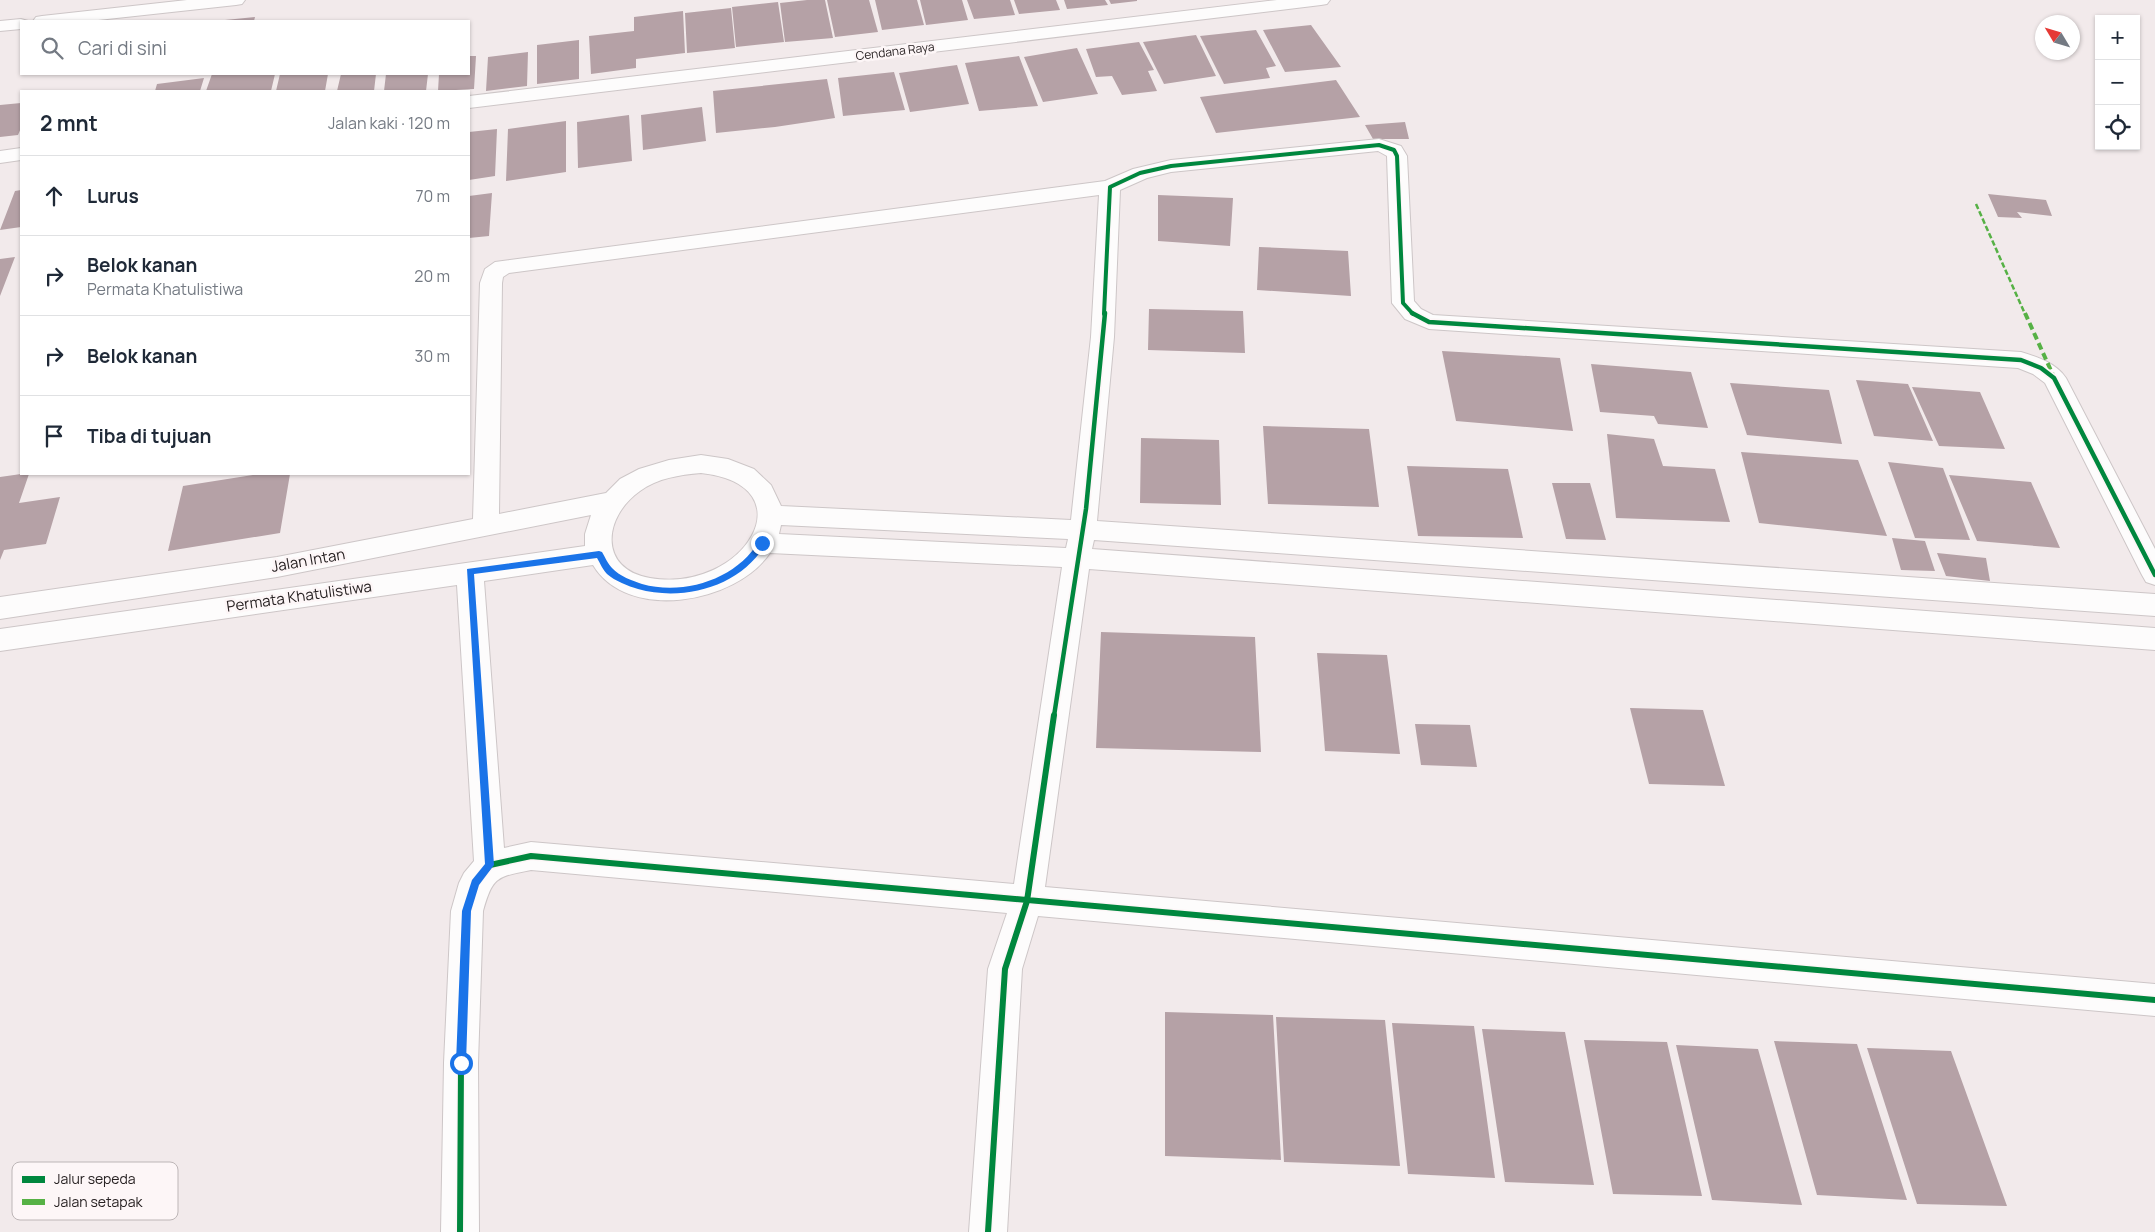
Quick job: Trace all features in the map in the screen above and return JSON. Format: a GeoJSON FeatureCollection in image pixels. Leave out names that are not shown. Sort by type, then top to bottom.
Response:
{"type":"FeatureCollection","features":[{"type":"Feature","properties":{"kind":"street"},"geometry":{"type":"LineString","coordinates":[[51,20],[236,0]]}},
{"type":"Feature","properties":{"kind":"street","name":"Cendana Raya"},"geometry":{"type":"LineString","coordinates":[[470,102],[1321,0]]}},
{"type":"Feature","properties":{"kind":"street"},"geometry":{"type":"LineString","coordinates":[[0,26],[20,24]]}},
{"type":"Feature","properties":{"kind":"street"},"geometry":{"type":"LineString","coordinates":[[486,527],[491,283],[493,274],[503,267],[1110,187],[1140,173],[1171,166],[1379,145],[1394,150],[1397,156],[1403,304],[1413,314],[1429,322],[2021,360],[2041,368],[2054,378],[2155,575]]}},
{"type":"Feature","properties":{"kind":"street"},"geometry":{"type":"LineString","coordinates":[[0,157],[20,154]]}},
{"type":"Feature","properties":{"kind":"street"},"geometry":{"type":"LineString","coordinates":[[988,1232],[1005,969],[1027,901],[1080,544],[1102,359],[1109,250],[1110,187]]}},
{"type":"Feature","properties":{"kind":"street"},"geometry":{"type":"LineString","coordinates":[[702,464],[729,468],[750,478],[766,494],[770,516],[768,534],[756,554],[737,571],[711,584],[683,590],[654,590],[630,584],[610,571],[599,554],[597,533],[604,512],[614,501],[621,492],[645,477],[672,468],[702,464]]}},
{"type":"Feature","properties":{"kind":"street","name":"Jalan Intan"},"geometry":{"type":"LineString","coordinates":[[0,608],[277,566],[614,501]]}},
{"type":"Feature","properties":{"kind":"street"},"geometry":{"type":"LineString","coordinates":[[770,516],[2012,628],[2155,639]]}},
{"type":"Feature","properties":{"kind":"street"},"geometry":{"type":"LineString","coordinates":[[762,543],[1080,544],[2000,594],[2155,605]]}},
{"type":"Feature","properties":{"kind":"street","name":"Permata Khatulistiwa"},"geometry":{"type":"LineString","coordinates":[[0,640],[470,571],[599,554]]}},
{"type":"Feature","properties":{"kind":"street"},"geometry":{"type":"LineString","coordinates":[[470,571],[490,865]]}},
{"type":"Feature","properties":{"kind":"street"},"geometry":{"type":"LineString","coordinates":[[2000,594],[2012,628]]}},
{"type":"Feature","properties":{"kind":"street"},"geometry":{"type":"LineString","coordinates":[[460,1232],[461,1063],[467,911],[475,883],[490,865],[531,856],[2155,1000]]}},
{"type":"Feature","properties":{"kind":"building"},"geometry":{"type":"Polygon","coordinates":[[[825,0],[833,38],[785,42],[780,3],[825,0]]]}},
{"type":"Feature","properties":{"kind":"building"},"geometry":{"type":"Polygon","coordinates":[[[827,0],[869,0],[878,32],[835,37],[827,0]]]}},
{"type":"Feature","properties":{"kind":"building"},"geometry":{"type":"Polygon","coordinates":[[[875,0],[917,0],[924,25],[882,30],[875,0]]]}},
{"type":"Feature","properties":{"kind":"building"},"geometry":{"type":"Polygon","coordinates":[[[920,0],[962,0],[968,20],[926,25],[920,0]]]}},
{"type":"Feature","properties":{"kind":"building"},"geometry":{"type":"Polygon","coordinates":[[[967,0],[1010,0],[1015,15],[974,19],[967,0]]]}},
{"type":"Feature","properties":{"kind":"building"},"geometry":{"type":"Polygon","coordinates":[[[1014,0],[1056,0],[1060,10],[1019,14],[1014,0]]]}},
{"type":"Feature","properties":{"kind":"building"},"geometry":{"type":"Polygon","coordinates":[[[1064,0],[1105,0],[1108,5],[1067,9],[1064,0]]]}},
{"type":"Feature","properties":{"kind":"building"},"geometry":{"type":"Polygon","coordinates":[[[1109,0],[1137,0],[1137,1],[1111,4],[1109,0]]]}},
{"type":"Feature","properties":{"kind":"building"},"geometry":{"type":"Polygon","coordinates":[[[778,2],[784,42],[736,47],[732,7],[778,2]]]}},
{"type":"Feature","properties":{"kind":"building"},"geometry":{"type":"Polygon","coordinates":[[[731,8],[735,48],[687,53],[685,13],[731,8]]]}},
{"type":"Feature","properties":{"kind":"building"},"geometry":{"type":"Polygon","coordinates":[[[683,11],[685,53],[636,59],[636,68],[591,74],[589,36],[634,31],[634,17],[683,11]]]}},
{"type":"Feature","properties":{"kind":"building"},"geometry":{"type":"Polygon","coordinates":[[[255,17],[254,20],[225,20],[255,17]]]}},
{"type":"Feature","properties":{"kind":"building"},"geometry":{"type":"Polygon","coordinates":[[[1311,25],[1341,67],[1285,72],[1263,30],[1311,25]]]}},
{"type":"Feature","properties":{"kind":"building"},"geometry":{"type":"Polygon","coordinates":[[[1256,30],[1276,66],[1266,68],[1270,78],[1224,84],[1200,36],[1256,30]]]}},
{"type":"Feature","properties":{"kind":"building"},"geometry":{"type":"Polygon","coordinates":[[[1196,35],[1216,76],[1164,84],[1143,42],[1196,35]]]}},
{"type":"Feature","properties":{"kind":"building"},"geometry":{"type":"Polygon","coordinates":[[[579,40],[579,79],[537,84],[537,45],[579,40]]]}},
{"type":"Feature","properties":{"kind":"building"},"geometry":{"type":"Polygon","coordinates":[[[1139,42],[1154,70],[1148,71],[1157,91],[1122,95],[1112,76],[1096,77],[1086,49],[1139,42]]]}},
{"type":"Feature","properties":{"kind":"building"},"geometry":{"type":"Polygon","coordinates":[[[1077,48],[1098,94],[1043,102],[1024,57],[1077,48]]]}},
{"type":"Feature","properties":{"kind":"building"},"geometry":{"type":"Polygon","coordinates":[[[528,52],[527,86],[486,91],[488,57],[528,52]]]}},
{"type":"Feature","properties":{"kind":"building"},"geometry":{"type":"Polygon","coordinates":[[[470,56],[476,56],[474,89],[438,90],[439,75],[470,75],[470,56]]]}},
{"type":"Feature","properties":{"kind":"building"},"geometry":{"type":"Polygon","coordinates":[[[1019,56],[1038,106],[979,111],[965,63],[1019,56]]]}},
{"type":"Feature","properties":{"kind":"building"},"geometry":{"type":"Polygon","coordinates":[[[957,65],[969,104],[910,112],[899,73],[957,65]]]}},
{"type":"Feature","properties":{"kind":"building"},"geometry":{"type":"Polygon","coordinates":[[[894,72],[905,110],[843,116],[838,78],[894,72]]]}},
{"type":"Feature","properties":{"kind":"building"},"geometry":{"type":"Polygon","coordinates":[[[212,75],[275,75],[271,90],[206,90],[212,75]]]}},
{"type":"Feature","properties":{"kind":"building"},"geometry":{"type":"Polygon","coordinates":[[[280,75],[328,75],[325,90],[276,90],[280,75]]]}},
{"type":"Feature","properties":{"kind":"building"},"geometry":{"type":"Polygon","coordinates":[[[341,75],[376,75],[374,90],[337,90],[341,75]]]}},
{"type":"Feature","properties":{"kind":"building"},"geometry":{"type":"Polygon","coordinates":[[[386,75],[428,75],[426,90],[384,90],[386,75]]]}},
{"type":"Feature","properties":{"kind":"building"},"geometry":{"type":"Polygon","coordinates":[[[204,78],[200,90],[155,90],[157,84],[204,78]]]}},
{"type":"Feature","properties":{"kind":"building"},"geometry":{"type":"Polygon","coordinates":[[[827,79],[835,118],[716,133],[713,91],[827,79]]]}},
{"type":"Feature","properties":{"kind":"building"},"geometry":{"type":"Polygon","coordinates":[[[1336,80],[1360,117],[1216,133],[1200,97],[1336,80]]]}},
{"type":"Feature","properties":{"kind":"building"},"geometry":{"type":"Polygon","coordinates":[[[20,103],[20,130],[18,135],[0,137],[0,105],[20,103]]]}},
{"type":"Feature","properties":{"kind":"building"},"geometry":{"type":"Polygon","coordinates":[[[702,107],[706,141],[643,150],[641,115],[702,107]]]}},
{"type":"Feature","properties":{"kind":"building"},"geometry":{"type":"Polygon","coordinates":[[[629,115],[632,161],[578,168],[577,122],[629,115]]]}},
{"type":"Feature","properties":{"kind":"building"},"geometry":{"type":"Polygon","coordinates":[[[566,121],[566,172],[506,181],[508,129],[566,121]]]}},
{"type":"Feature","properties":{"kind":"building"},"geometry":{"type":"Polygon","coordinates":[[[1405,122],[1409,139],[1373,139],[1365,125],[1405,122]]]}},
{"type":"Feature","properties":{"kind":"building"},"geometry":{"type":"Polygon","coordinates":[[[497,129],[495,176],[470,180],[470,132],[497,129]]]}},
{"type":"Feature","properties":{"kind":"building"},"geometry":{"type":"Polygon","coordinates":[[[20,190],[20,227],[0,230],[15,191],[20,190]]]}},
{"type":"Feature","properties":{"kind":"building"},"geometry":{"type":"Polygon","coordinates":[[[492,193],[489,236],[470,238],[470,196],[492,193]]]}},
{"type":"Feature","properties":{"kind":"building"},"geometry":{"type":"Polygon","coordinates":[[[1988,194],[2046,200],[2052,216],[2017,212],[2022,218],[1998,217],[1988,194]]]}},
{"type":"Feature","properties":{"kind":"building"},"geometry":{"type":"Polygon","coordinates":[[[1158,195],[1233,198],[1230,246],[1158,241],[1158,195]]]}},
{"type":"Feature","properties":{"kind":"building"},"geometry":{"type":"Polygon","coordinates":[[[1259,247],[1348,251],[1351,296],[1257,290],[1259,247]]]}},
{"type":"Feature","properties":{"kind":"building"},"geometry":{"type":"Polygon","coordinates":[[[15,257],[0,296],[0,259],[15,257]]]}},
{"type":"Feature","properties":{"kind":"building"},"geometry":{"type":"Polygon","coordinates":[[[1149,309],[1243,311],[1245,353],[1148,350],[1149,309]]]}},
{"type":"Feature","properties":{"kind":"building"},"geometry":{"type":"Polygon","coordinates":[[[1442,351],[1560,358],[1573,431],[1456,421],[1442,351]]]}},
{"type":"Feature","properties":{"kind":"building"},"geometry":{"type":"Polygon","coordinates":[[[1591,364],[1691,372],[1708,428],[1658,424],[1654,416],[1600,412],[1591,364]]]}},
{"type":"Feature","properties":{"kind":"building"},"geometry":{"type":"Polygon","coordinates":[[[1856,380],[1908,384],[1933,441],[1874,436],[1856,380]]]}},
{"type":"Feature","properties":{"kind":"building"},"geometry":{"type":"Polygon","coordinates":[[[1730,383],[1829,390],[1842,444],[1747,435],[1730,383]]]}},
{"type":"Feature","properties":{"kind":"building"},"geometry":{"type":"Polygon","coordinates":[[[1912,387],[1980,392],[2005,449],[1939,446],[1912,387]]]}},
{"type":"Feature","properties":{"kind":"building"},"geometry":{"type":"Polygon","coordinates":[[[1263,426],[1369,429],[1379,507],[1268,504],[1263,426]]]}},
{"type":"Feature","properties":{"kind":"building"},"geometry":{"type":"Polygon","coordinates":[[[1607,434],[1654,439],[1663,466],[1715,469],[1730,522],[1616,518],[1607,434]]]}},
{"type":"Feature","properties":{"kind":"building"},"geometry":{"type":"Polygon","coordinates":[[[1141,438],[1219,440],[1221,505],[1140,503],[1141,438]]]}},
{"type":"Feature","properties":{"kind":"building"},"geometry":{"type":"Polygon","coordinates":[[[1741,452],[1858,460],[1887,536],[1759,523],[1741,452]]]}},
{"type":"Feature","properties":{"kind":"building"},"geometry":{"type":"Polygon","coordinates":[[[1888,462],[1943,468],[1970,540],[1915,538],[1888,462]]]}},
{"type":"Feature","properties":{"kind":"building"},"geometry":{"type":"Polygon","coordinates":[[[1407,466],[1508,469],[1523,538],[1418,536],[1407,466]]]}},
{"type":"Feature","properties":{"kind":"building"},"geometry":{"type":"Polygon","coordinates":[[[29,475],[19,503],[60,497],[46,544],[4,550],[0,560],[0,477],[29,475]]]}},
{"type":"Feature","properties":{"kind":"building"},"geometry":{"type":"Polygon","coordinates":[[[254,475],[290,475],[280,533],[168,551],[183,486],[254,475]]]}},
{"type":"Feature","properties":{"kind":"building"},"geometry":{"type":"Polygon","coordinates":[[[1949,475],[2031,482],[2060,548],[1977,541],[1949,475]]]}},
{"type":"Feature","properties":{"kind":"building"},"geometry":{"type":"Polygon","coordinates":[[[1552,483],[1590,483],[1606,540],[1566,539],[1552,483]]]}},
{"type":"Feature","properties":{"kind":"building"},"geometry":{"type":"Polygon","coordinates":[[[1892,538],[1925,541],[1935,571],[1901,570],[1892,538]]]}},
{"type":"Feature","properties":{"kind":"building"},"geometry":{"type":"Polygon","coordinates":[[[1937,553],[1986,558],[1990,581],[1946,576],[1937,553]]]}},
{"type":"Feature","properties":{"kind":"building"},"geometry":{"type":"Polygon","coordinates":[[[1101,632],[1255,637],[1261,752],[1096,748],[1101,632]]]}},
{"type":"Feature","properties":{"kind":"building"},"geometry":{"type":"Polygon","coordinates":[[[1317,653],[1387,655],[1400,754],[1325,751],[1317,653]]]}},
{"type":"Feature","properties":{"kind":"building"},"geometry":{"type":"Polygon","coordinates":[[[1630,708],[1703,710],[1725,786],[1649,784],[1630,708]]]}},
{"type":"Feature","properties":{"kind":"building"},"geometry":{"type":"Polygon","coordinates":[[[1415,724],[1470,725],[1477,767],[1421,765],[1415,724]]]}},
{"type":"Feature","properties":{"kind":"building"},"geometry":{"type":"Polygon","coordinates":[[[1165,1012],[1273,1015],[1281,1160],[1165,1156],[1165,1012]]]}},
{"type":"Feature","properties":{"kind":"building"},"geometry":{"type":"Polygon","coordinates":[[[1276,1017],[1385,1020],[1400,1166],[1284,1162],[1276,1017]]]}},
{"type":"Feature","properties":{"kind":"building"},"geometry":{"type":"Polygon","coordinates":[[[1392,1023],[1474,1026],[1495,1178],[1408,1174],[1392,1023]]]}},
{"type":"Feature","properties":{"kind":"building"},"geometry":{"type":"Polygon","coordinates":[[[1482,1029],[1565,1032],[1594,1185],[1505,1182],[1482,1029]]]}},
{"type":"Feature","properties":{"kind":"building"},"geometry":{"type":"Polygon","coordinates":[[[1584,1040],[1667,1042],[1702,1196],[1613,1194],[1584,1040]]]}},
{"type":"Feature","properties":{"kind":"building"},"geometry":{"type":"Polygon","coordinates":[[[1774,1041],[1857,1044],[1907,1200],[1817,1195],[1774,1041]]]}},
{"type":"Feature","properties":{"kind":"building"},"geometry":{"type":"Polygon","coordinates":[[[1676,1045],[1758,1049],[1802,1205],[1712,1200],[1676,1045]]]}},
{"type":"Feature","properties":{"kind":"building"},"geometry":{"type":"Polygon","coordinates":[[[1867,1048],[1951,1051],[2007,1206],[1917,1204],[1867,1048]]]}},
{"type":"Feature","properties":{"kind":"marked path"},"geometry":{"type":"LineString","coordinates":[[1976,204],[2053,375]]}},
{"type":"Feature","properties":{"kind":"cycle path"},"geometry":{"type":"LineString","coordinates":[[988,1232],[1005,969],[1027,901],[1090,476],[1103,337],[1110,187],[1140,173],[1171,166],[1379,145],[1394,150],[1397,156],[1403,303],[1413,314],[1429,322],[2021,360],[2041,368],[2054,378],[2155,575]]}},
{"type":"Feature","properties":{"kind":"cycle path"},"geometry":{"type":"LineString","coordinates":[[460,1232],[461,1063],[467,911],[475,883],[490,865],[531,856],[2155,1000]]}},
{"type":"Feature","properties":{"kind":"route"},"geometry":{"type":"LineString","coordinates":[[461,1063],[467,911],[475,883],[490,865],[470,571],[599,554],[610,571],[630,584],[654,590],[683,590],[711,584],[737,571],[756,554],[762,543]]}}]}
